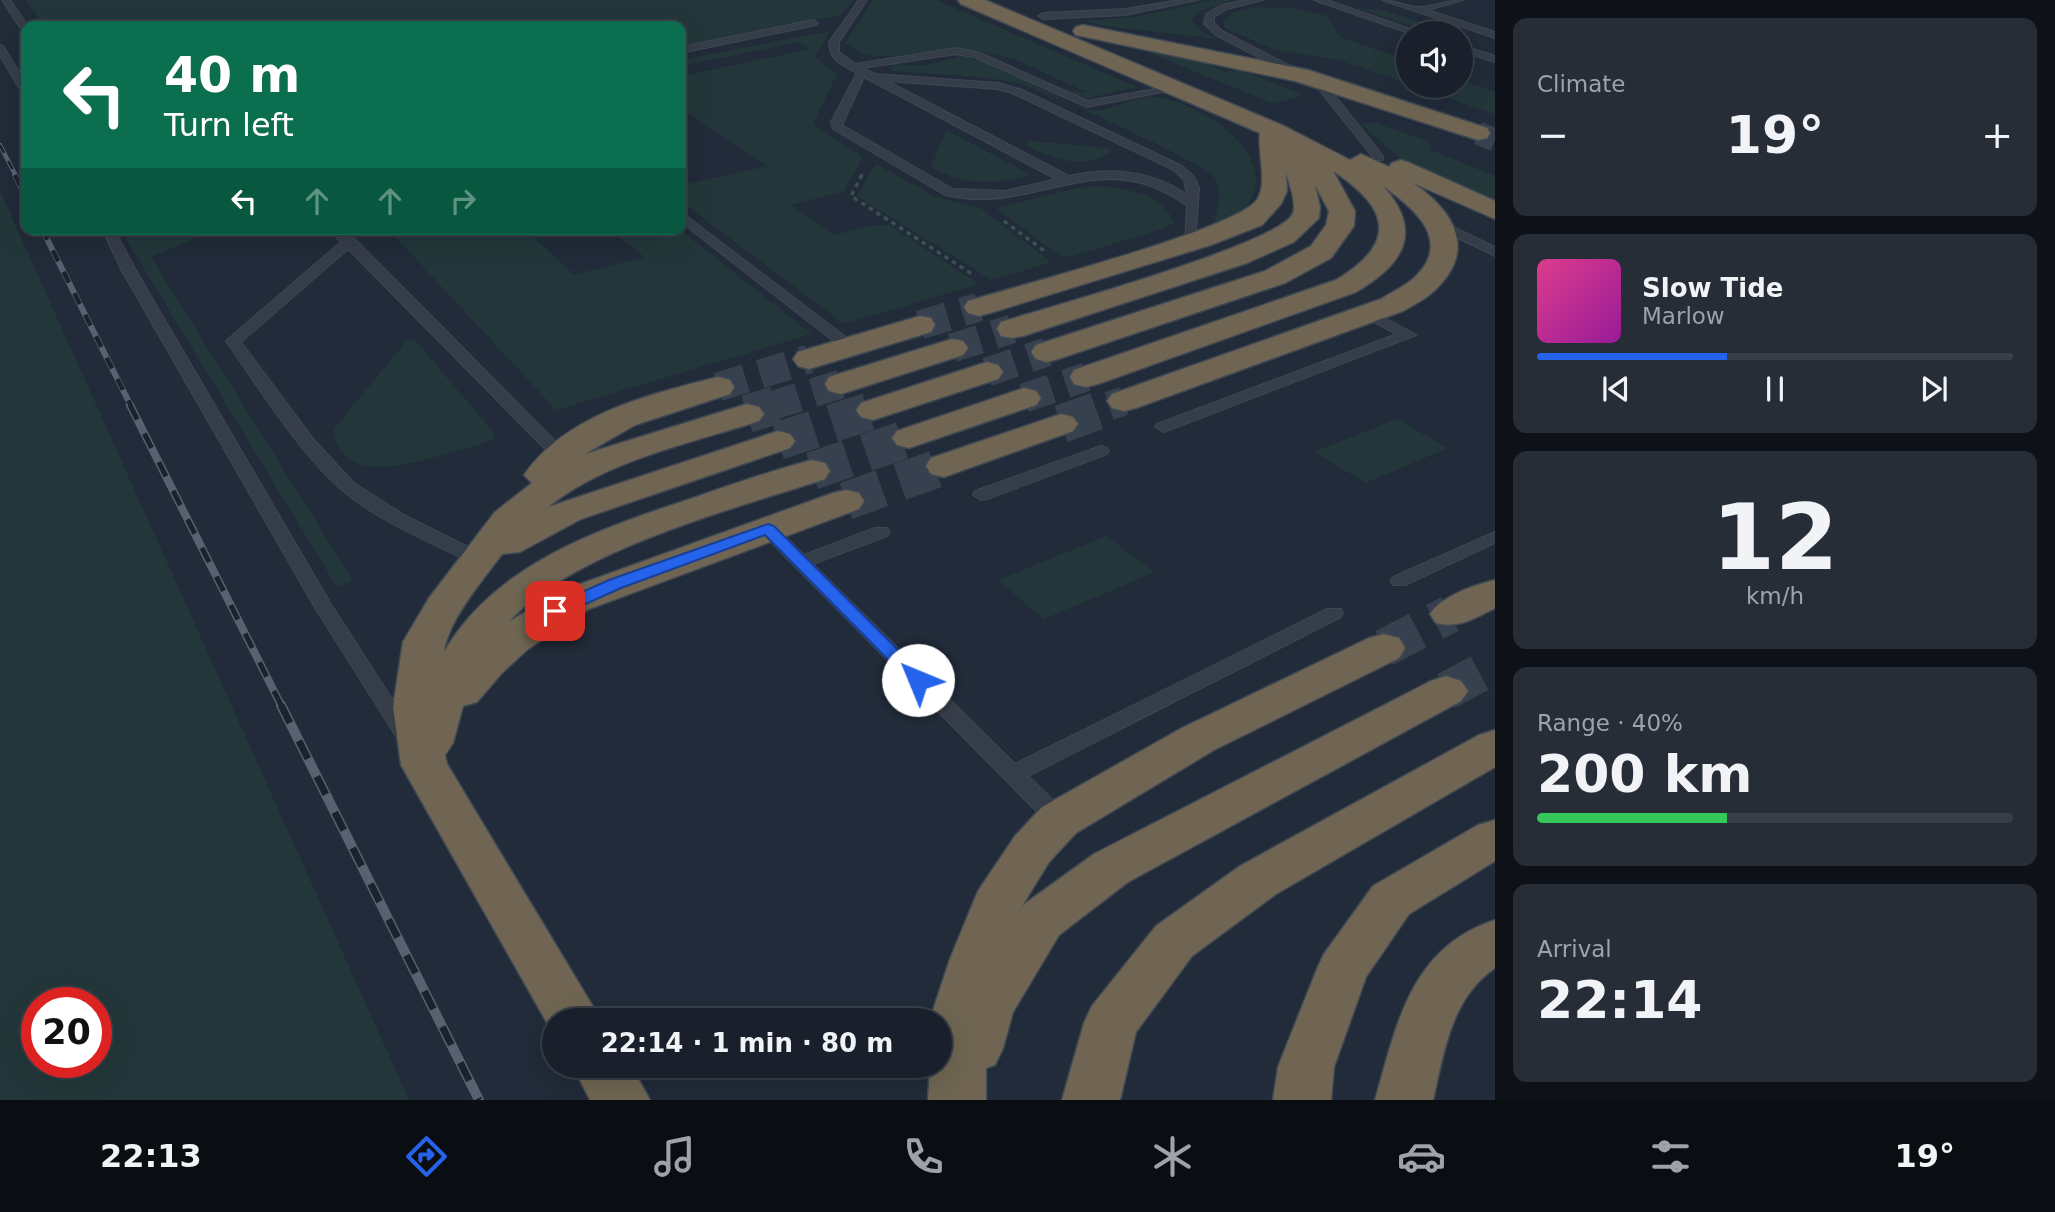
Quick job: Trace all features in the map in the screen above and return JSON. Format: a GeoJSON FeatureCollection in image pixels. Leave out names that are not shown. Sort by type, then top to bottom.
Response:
{"type":"FeatureCollection","features":[{"type":"Feature","properties":{"kind":"highway"},"geometry":{"type":"LineString","coordinates":[[968,0],[1270,128],[1338,152],[1384,175],[1420,199],[1443,226],[1448,244],[1444,259],[1426,284],[1411,296],[1369,314],[1124,401]]}},
{"type":"Feature","properties":{"kind":"highway"},"geometry":{"type":"LineString","coordinates":[[1003,0],[1379,158],[1495,211]]}},
{"type":"Feature","properties":{"kind":"highway"},"geometry":{"type":"LineString","coordinates":[[1074,29],[1308,77],[1478,133]]}},
{"type":"Feature","properties":{"kind":"highway"},"geometry":{"type":"LineString","coordinates":[[978,307],[1191,242],[1252,219],[1268,204],[1274,191],[1270,128]]}},
{"type":"Feature","properties":{"kind":"highway"},"geometry":{"type":"LineString","coordinates":[[1013,329],[1237,257],[1284,236],[1305,218],[1305,193],[1299,174],[1270,128]]}},
{"type":"Feature","properties":{"kind":"highway"},"geometry":{"type":"LineString","coordinates":[[1047,352],[1275,277],[1321,252],[1340,226],[1342,211],[1336,195],[1321,173],[1270,128]]}},
{"type":"Feature","properties":{"kind":"highway"},"geometry":{"type":"LineString","coordinates":[[1086,377],[1346,286],[1371,271],[1386,255],[1392,239],[1390,218],[1382,202],[1366,184],[1321,154],[1270,128]]}},
{"type":"Feature","properties":{"kind":"highway"},"geometry":{"type":"LineString","coordinates":[[810,359],[920,325]]}},
{"type":"Feature","properties":{"kind":"highway"},"geometry":{"type":"LineString","coordinates":[[841,384],[952,348]]}},
{"type":"Feature","properties":{"kind":"highway"},"geometry":{"type":"LineString","coordinates":[[873,410],[987,372]]}},
{"type":"Feature","properties":{"kind":"highway"},"geometry":{"type":"LineString","coordinates":[[567,1008],[424,765],[415,708],[424,642],[449,598],[560,455],[582,437],[607,424],[718,387]]}},
{"type":"Feature","properties":{"kind":"highway"},"geometry":{"type":"LineString","coordinates":[[909,438],[1024,398]]}},
{"type":"Feature","properties":{"kind":"highway"},"geometry":{"type":"LineString","coordinates":[[508,520],[558,480],[594,463],[747,414]]}},
{"type":"Feature","properties":{"kind":"highway"},"geometry":{"type":"LineString","coordinates":[[944,466],[1061,424]]}},
{"type":"Feature","properties":{"kind":"highway"},"geometry":{"type":"LineString","coordinates":[[480,561],[526,532],[568,511],[778,441]]}},
{"type":"Feature","properties":{"kind":"highway"},"geometry":{"type":"LineString","coordinates":[[424,765],[445,689],[458,662],[477,632],[503,605],[527,586],[561,565],[613,541],[812,471]]}},
{"type":"Feature","properties":{"kind":"highway"},"geometry":{"type":"LineString","coordinates":[[424,765],[456,699],[472,678],[509,639],[534,622],[575,600],[615,584],[846,501]]}},
{"type":"Feature","properties":{"kind":"highway"},"geometry":{"type":"LineString","coordinates":[[1450,614],[1495,592]]}},
{"type":"Feature","properties":{"kind":"highway"},"geometry":{"type":"LineString","coordinates":[[958,1100],[959,1013],[976,959],[996,905],[1032,849],[1059,820],[1198,739],[1384,648]]}},
{"type":"Feature","properties":{"kind":"highway"},"geometry":{"type":"LineString","coordinates":[[958,1100],[987,1007],[1041,920],[1111,868],[1446,691]]}},
{"type":"Feature","properties":{"kind":"highway"},"geometry":{"type":"LineString","coordinates":[[1091,1100],[1111,1023],[1174,941],[1258,880],[1495,746]]}},
{"type":"Feature","properties":{"kind":"highway"},"geometry":{"type":"LineString","coordinates":[[1302,1100],[1306,1067],[1343,969],[1391,900],[1495,838]]}},
{"type":"Feature","properties":{"kind":"highway"},"geometry":{"type":"LineString","coordinates":[[1404,1100],[1427,1012],[1463,961],[1495,941]]}},
{"type":"Feature","properties":{"kind":"highway"},"geometry":{"type":"LineString","coordinates":[[608,1078],[621,1100]]}},
{"type":"Feature","properties":{"kind":"lane"},"geometry":{"type":"LineString","coordinates":[[6,0],[21,22]]}},
{"type":"Feature","properties":{"kind":"lane"},"geometry":{"type":"LineString","coordinates":[[863,0],[834,42],[834,53],[862,72],[1067,180]]}},
{"type":"Feature","properties":{"kind":"lane"},"geometry":{"type":"LineString","coordinates":[[1043,16],[1125,12],[1194,0]]}},
{"type":"Feature","properties":{"kind":"lane"},"geometry":{"type":"LineString","coordinates":[[1259,0],[1215,11],[1209,16],[1209,24],[1219,33],[1308,77],[1379,158]]}},
{"type":"Feature","properties":{"kind":"lane"},"geometry":{"type":"LineString","coordinates":[[1318,0],[1396,26]]}},
{"type":"Feature","properties":{"kind":"lane"},"geometry":{"type":"LineString","coordinates":[[1386,0],[1451,21]]}},
{"type":"Feature","properties":{"kind":"lane"},"geometry":{"type":"LineString","coordinates":[[1418,10],[1459,0]]}},
{"type":"Feature","properties":{"kind":"lane"},"geometry":{"type":"LineString","coordinates":[[1473,22],[1495,23]]}},
{"type":"Feature","properties":{"kind":"lane"},"geometry":{"type":"LineString","coordinates":[[686,49],[813,23]]}},
{"type":"Feature","properties":{"kind":"lane"},"geometry":{"type":"LineString","coordinates":[[1473,28],[1495,34]]}},
{"type":"Feature","properties":{"kind":"lane"},"geometry":{"type":"LineString","coordinates":[[0,48],[21,83]]}},
{"type":"Feature","properties":{"kind":"lane"},"geometry":{"type":"LineString","coordinates":[[1173,87],[1087,104],[977,55],[956,51],[862,72],[836,122],[837,127],[874,150],[949,192],[973,197],[1006,195],[1090,174],[1139,177],[1168,187],[1193,205]]}},
{"type":"Feature","properties":{"kind":"lane"},"geometry":{"type":"LineString","coordinates":[[1473,52],[1495,59]]}},
{"type":"Feature","properties":{"kind":"lane"},"geometry":{"type":"LineString","coordinates":[[862,72],[998,86],[1016,91],[1178,168],[1194,185],[1191,242]]}},
{"type":"Feature","properties":{"kind":"lane"},"geometry":{"type":"LineString","coordinates":[[686,220],[850,346]]}},
{"type":"Feature","properties":{"kind":"lane"},"geometry":{"type":"LineString","coordinates":[[1443,226],[1495,252]]}},
{"type":"Feature","properties":{"kind":"lane"},"geometry":{"type":"LineString","coordinates":[[111,235],[128,269],[323,606],[424,765]]}},
{"type":"Feature","properties":{"kind":"lane"},"geometry":{"type":"LineString","coordinates":[[343,235],[560,455]]}},
{"type":"Feature","properties":{"kind":"lane"},"geometry":{"type":"LineString","coordinates":[[350,241],[233,341],[309,444],[348,486],[398,519],[480,561]]}},
{"type":"Feature","properties":{"kind":"lane"},"geometry":{"type":"LineString","coordinates":[[1163,427],[1409,335],[1369,314]]}},
{"type":"Feature","properties":{"kind":"lane"},"geometry":{"type":"LineString","coordinates":[[982,495],[1101,450]]}},
{"type":"Feature","properties":{"kind":"lane"},"geometry":{"type":"LineString","coordinates":[[768,529],[1059,820]]}},
{"type":"Feature","properties":{"kind":"lane"},"geometry":{"type":"LineString","coordinates":[[802,562],[881,532]]}},
{"type":"Feature","properties":{"kind":"lane"},"geometry":{"type":"LineString","coordinates":[[1399,581],[1495,537]]}},
{"type":"Feature","properties":{"kind":"lane"},"geometry":{"type":"LineString","coordinates":[[1013,774],[1334,613]]}},
{"type":"Feature","properties":{"kind":"path"},"geometry":{"type":"LineString","coordinates":[[874,150],[851,197],[1010,298]]}},
{"type":"Feature","properties":{"kind":"path"},"geometry":{"type":"LineString","coordinates":[[973,197],[1078,277]]}},
{"type":"Feature","properties":{"kind":"green space"},"geometry":{"type":"Polygon","coordinates":[[[26,0],[854,0],[841,15],[686,45],[686,21],[41,21],[26,0]]]}},
{"type":"Feature","properties":{"kind":"green space"},"geometry":{"type":"Polygon","coordinates":[[[873,0],[936,0],[1137,87],[1088,98],[1065,92],[1086,92],[1012,58],[953,48],[895,56],[861,53],[845,43],[873,0]]]}},
{"type":"Feature","properties":{"kind":"green space"},"geometry":{"type":"Polygon","coordinates":[[[1213,0],[1232,0],[1199,11],[1191,20],[1199,30],[1217,39],[1083,21],[1135,17],[1213,0]]]}},
{"type":"Feature","properties":{"kind":"green space"},"geometry":{"type":"Polygon","coordinates":[[[1257,7],[1292,8],[1328,16],[1340,37],[1396,56],[1396,80],[1338,60],[1274,50],[1224,27],[1223,21],[1233,12],[1257,7]]]}},
{"type":"Feature","properties":{"kind":"green space"},"geometry":{"type":"Polygon","coordinates":[[[1357,8],[1382,10],[1416,21],[1396,21],[1357,8]]]}},
{"type":"Feature","properties":{"kind":"green space"},"geometry":{"type":"Polygon","coordinates":[[[830,31],[815,57],[837,74],[813,124],[863,157],[844,191],[791,205],[835,235],[868,226],[889,225],[979,284],[844,324],[686,205],[686,184],[767,166],[686,112],[686,75],[811,49],[798,42],[686,65],[686,59],[830,31]]]}},
{"type":"Feature","properties":{"kind":"green space"},"geometry":{"type":"Polygon","coordinates":[[[946,53],[988,64],[1088,110],[1096,111],[1156,97],[1196,110],[1235,137],[1248,155],[1255,173],[1254,193],[1241,213],[1213,228],[1219,195],[1213,176],[1153,142],[1020,84],[973,77],[893,71],[889,68],[894,64],[922,66],[959,57],[940,54],[946,53]]]}},
{"type":"Feature","properties":{"kind":"green space"},"geometry":{"type":"Polygon","coordinates":[[[1150,53],[1218,62],[1209,65],[1227,72],[1239,69],[1304,95],[1274,104],[1150,53]]]}},
{"type":"Feature","properties":{"kind":"green space"},"geometry":{"type":"Polygon","coordinates":[[[1473,84],[1495,92],[1495,114],[1448,98],[1473,98],[1473,84]]]}},
{"type":"Feature","properties":{"kind":"green space"},"geometry":{"type":"Polygon","coordinates":[[[1376,123],[1430,142],[1431,150],[1495,176],[1495,203],[1403,161],[1362,125],[1376,123]]]}},
{"type":"Feature","properties":{"kind":"green space"},"geometry":{"type":"Polygon","coordinates":[[[946,130],[1032,175],[1006,181],[980,182],[955,178],[931,167],[946,130]]]}},
{"type":"Feature","properties":{"kind":"green space"},"geometry":{"type":"Polygon","coordinates":[[[1030,141],[1108,148],[1112,152],[1089,161],[1068,161],[1025,145],[1030,141]]]}},
{"type":"Feature","properties":{"kind":"green space"},"geometry":{"type":"Polygon","coordinates":[[[876,164],[936,197],[982,209],[1049,260],[1049,263],[992,280],[857,196],[876,164]]]}},
{"type":"Feature","properties":{"kind":"green space"},"geometry":{"type":"Polygon","coordinates":[[[1097,186],[1142,194],[1162,205],[1174,223],[1070,257],[1060,256],[996,208],[1077,188],[1097,186]]]}},
{"type":"Feature","properties":{"kind":"green space"},"geometry":{"type":"Polygon","coordinates":[[[0,191],[409,1100],[0,1100],[0,191]]]}},
{"type":"Feature","properties":{"kind":"green space"},"geometry":{"type":"Polygon","coordinates":[[[124,235],[198,235],[151,257],[352,579],[340,586],[335,584],[124,235]]]}},
{"type":"Feature","properties":{"kind":"green space"},"geometry":{"type":"Polygon","coordinates":[[[394,235],[531,235],[574,275],[644,257],[617,235],[686,235],[812,334],[556,410],[394,235]]]}},
{"type":"Feature","properties":{"kind":"green space"},"geometry":{"type":"Polygon","coordinates":[[[408,339],[414,339],[495,434],[494,438],[478,445],[398,466],[363,465],[349,459],[339,447],[334,429],[408,339]]]}},
{"type":"Feature","properties":{"kind":"green space"},"geometry":{"type":"Polygon","coordinates":[[[1397,419],[1448,448],[1366,483],[1314,452],[1397,419]]]}},
{"type":"Feature","properties":{"kind":"green space"},"geometry":{"type":"Polygon","coordinates":[[[1106,536],[1155,572],[1044,619],[998,580],[1106,536]]]}},
{"type":"Feature","properties":{"kind":"tunnel"},"geometry":{"type":"LineString","coordinates":[[1478,133],[1495,140]]}},
{"type":"Feature","properties":{"kind":"tunnel"},"geometry":{"type":"LineString","coordinates":[[920,325],[979,307]]}},
{"type":"Feature","properties":{"kind":"tunnel"},"geometry":{"type":"LineString","coordinates":[[952,348],[1012,329]]}},
{"type":"Feature","properties":{"kind":"tunnel"},"geometry":{"type":"LineString","coordinates":[[987,372],[1047,352]]}},
{"type":"Feature","properties":{"kind":"tunnel"},"geometry":{"type":"LineString","coordinates":[[718,387],[809,359]]}},
{"type":"Feature","properties":{"kind":"tunnel"},"geometry":{"type":"LineString","coordinates":[[1024,398],[1086,377]]}},
{"type":"Feature","properties":{"kind":"tunnel"},"geometry":{"type":"LineString","coordinates":[[771,406],[841,384]]}},
{"type":"Feature","properties":{"kind":"tunnel"},"geometry":{"type":"LineString","coordinates":[[1109,406],[1124,401]]}},
{"type":"Feature","properties":{"kind":"tunnel"},"geometry":{"type":"LineString","coordinates":[[747,414],[776,405]]}},
{"type":"Feature","properties":{"kind":"tunnel"},"geometry":{"type":"LineString","coordinates":[[1061,424],[1114,405]]}},
{"type":"Feature","properties":{"kind":"tunnel"},"geometry":{"type":"LineString","coordinates":[[778,441],[873,410]]}},
{"type":"Feature","properties":{"kind":"tunnel"},"geometry":{"type":"LineString","coordinates":[[812,471],[909,438]]}},
{"type":"Feature","properties":{"kind":"tunnel"},"geometry":{"type":"LineString","coordinates":[[846,501],[944,466]]}},
{"type":"Feature","properties":{"kind":"tunnel"},"geometry":{"type":"LineString","coordinates":[[1384,648],[1450,614]]}},
{"type":"Feature","properties":{"kind":"tunnel"},"geometry":{"type":"LineString","coordinates":[[1446,691],[1495,665]]}},
{"type":"Feature","properties":{"kind":"railway"},"geometry":{"type":"LineString","coordinates":[[0,145],[16,176]]}},
{"type":"Feature","properties":{"kind":"railway"},"geometry":{"type":"LineString","coordinates":[[15,175],[21,187]]}},
{"type":"Feature","properties":{"kind":"railway"},"geometry":{"type":"LineString","coordinates":[[45,235],[131,406]]}},
{"type":"Feature","properties":{"kind":"railway"},"geometry":{"type":"LineString","coordinates":[[130,405],[282,707]]}},
{"type":"Feature","properties":{"kind":"railway"},"geometry":{"type":"LineString","coordinates":[[281,705],[479,1100]]}},
{"type":"Feature","properties":{"kind":"route"},"geometry":{"type":"LineString","coordinates":[[555,611],[615,584],[768,529],[918,680]]}}]}
